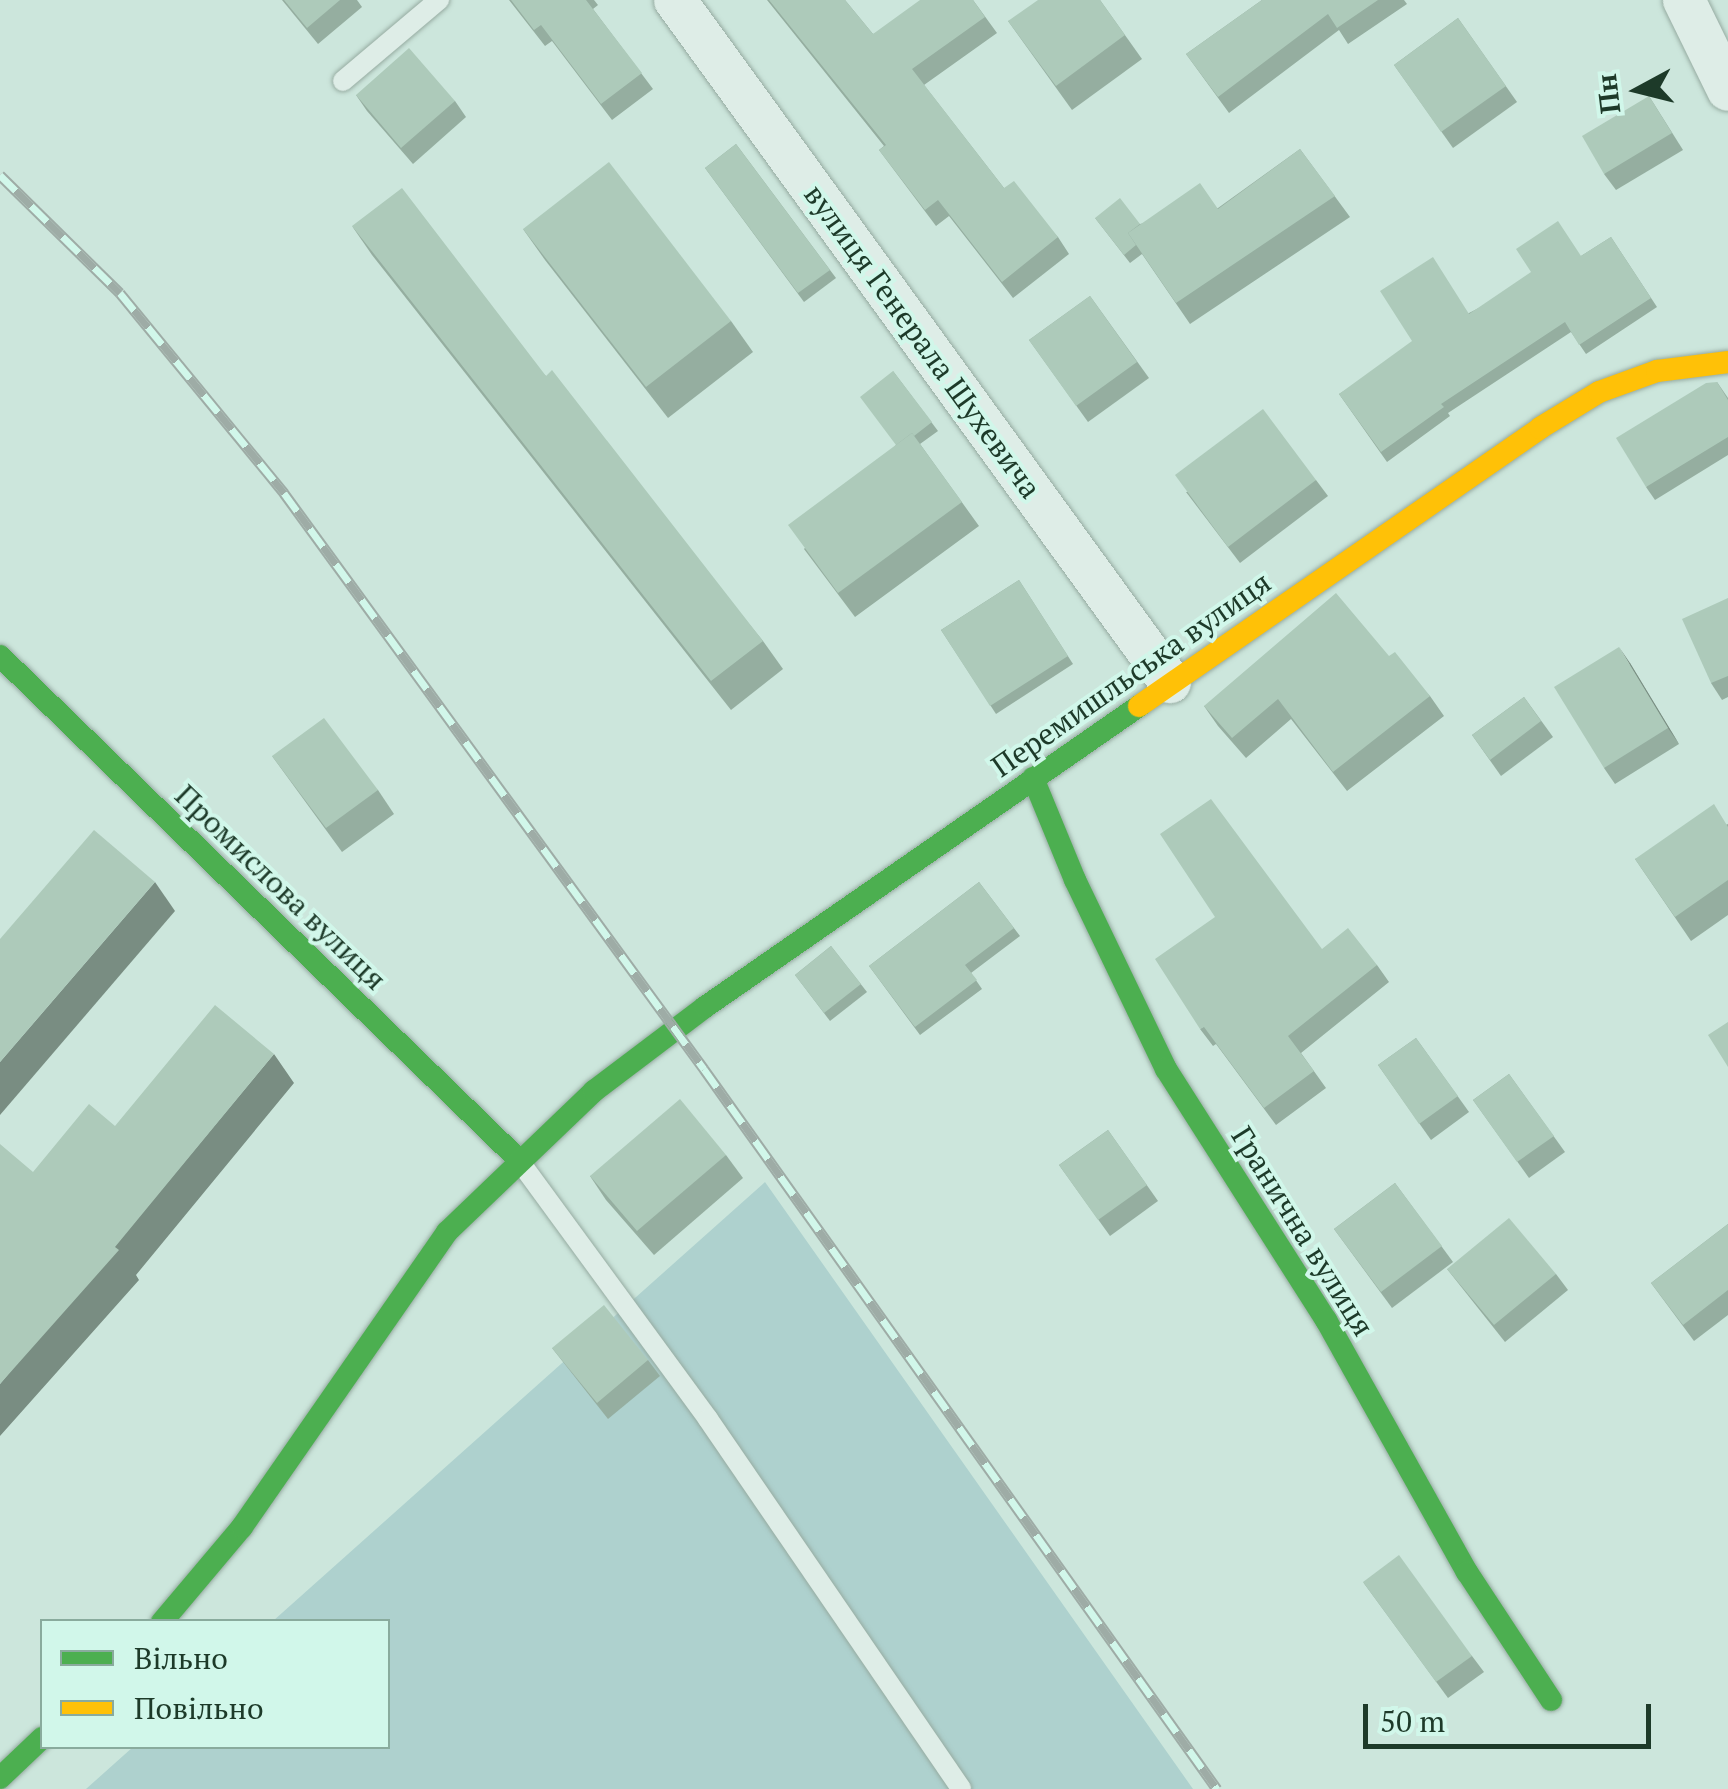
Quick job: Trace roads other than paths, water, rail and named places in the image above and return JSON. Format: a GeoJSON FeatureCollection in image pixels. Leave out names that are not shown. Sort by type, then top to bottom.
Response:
{"type":"FeatureCollection","features":[{"type":"Feature","properties":{"kind":"main road","name":"Перемишльська вулиця"},"geometry":{"type":"LineString","coordinates":[[165,1619],[242,1527],[447,1232],[594,1090],[705,1007],[1032,778],[1540,428],[1599,392],[1658,371],[1728,362]]}},
{"type":"Feature","properties":{"kind":"main road","name":"Промислова вулиця"},"geometry":{"type":"LineString","coordinates":[[0,656],[519,1160]]}},
{"type":"Feature","properties":{"kind":"main road","name":"Гранична вулиця"},"geometry":{"type":"LineString","coordinates":[[1032,778],[1075,880],[1166,1069],[1326,1320],[1467,1572],[1551,1700]]}},
{"type":"Feature","properties":{"kind":"main road"},"geometry":{"type":"LineString","coordinates":[[0,1778],[40,1740]]}},
{"type":"Feature","properties":{"kind":"street","name":"вулиця Генерала Шухевича"},"geometry":{"type":"LineString","coordinates":[[675,0],[1170,682]]}},
{"type":"Feature","properties":{"kind":"street"},"geometry":{"type":"LineString","coordinates":[[1684,0],[1725,72]]}},
{"type":"Feature","properties":{"kind":"lane"},"geometry":{"type":"LineString","coordinates":[[342,81],[439,0]]}},
{"type":"Feature","properties":{"kind":"lane"},"geometry":{"type":"LineString","coordinates":[[519,1160],[708,1419],[961,1789]]}},
{"type":"Feature","properties":{"kind":"railway"},"geometry":{"type":"LineString","coordinates":[[0,175],[120,293],[284,493],[704,1069],[1217,1789]]}}]}
